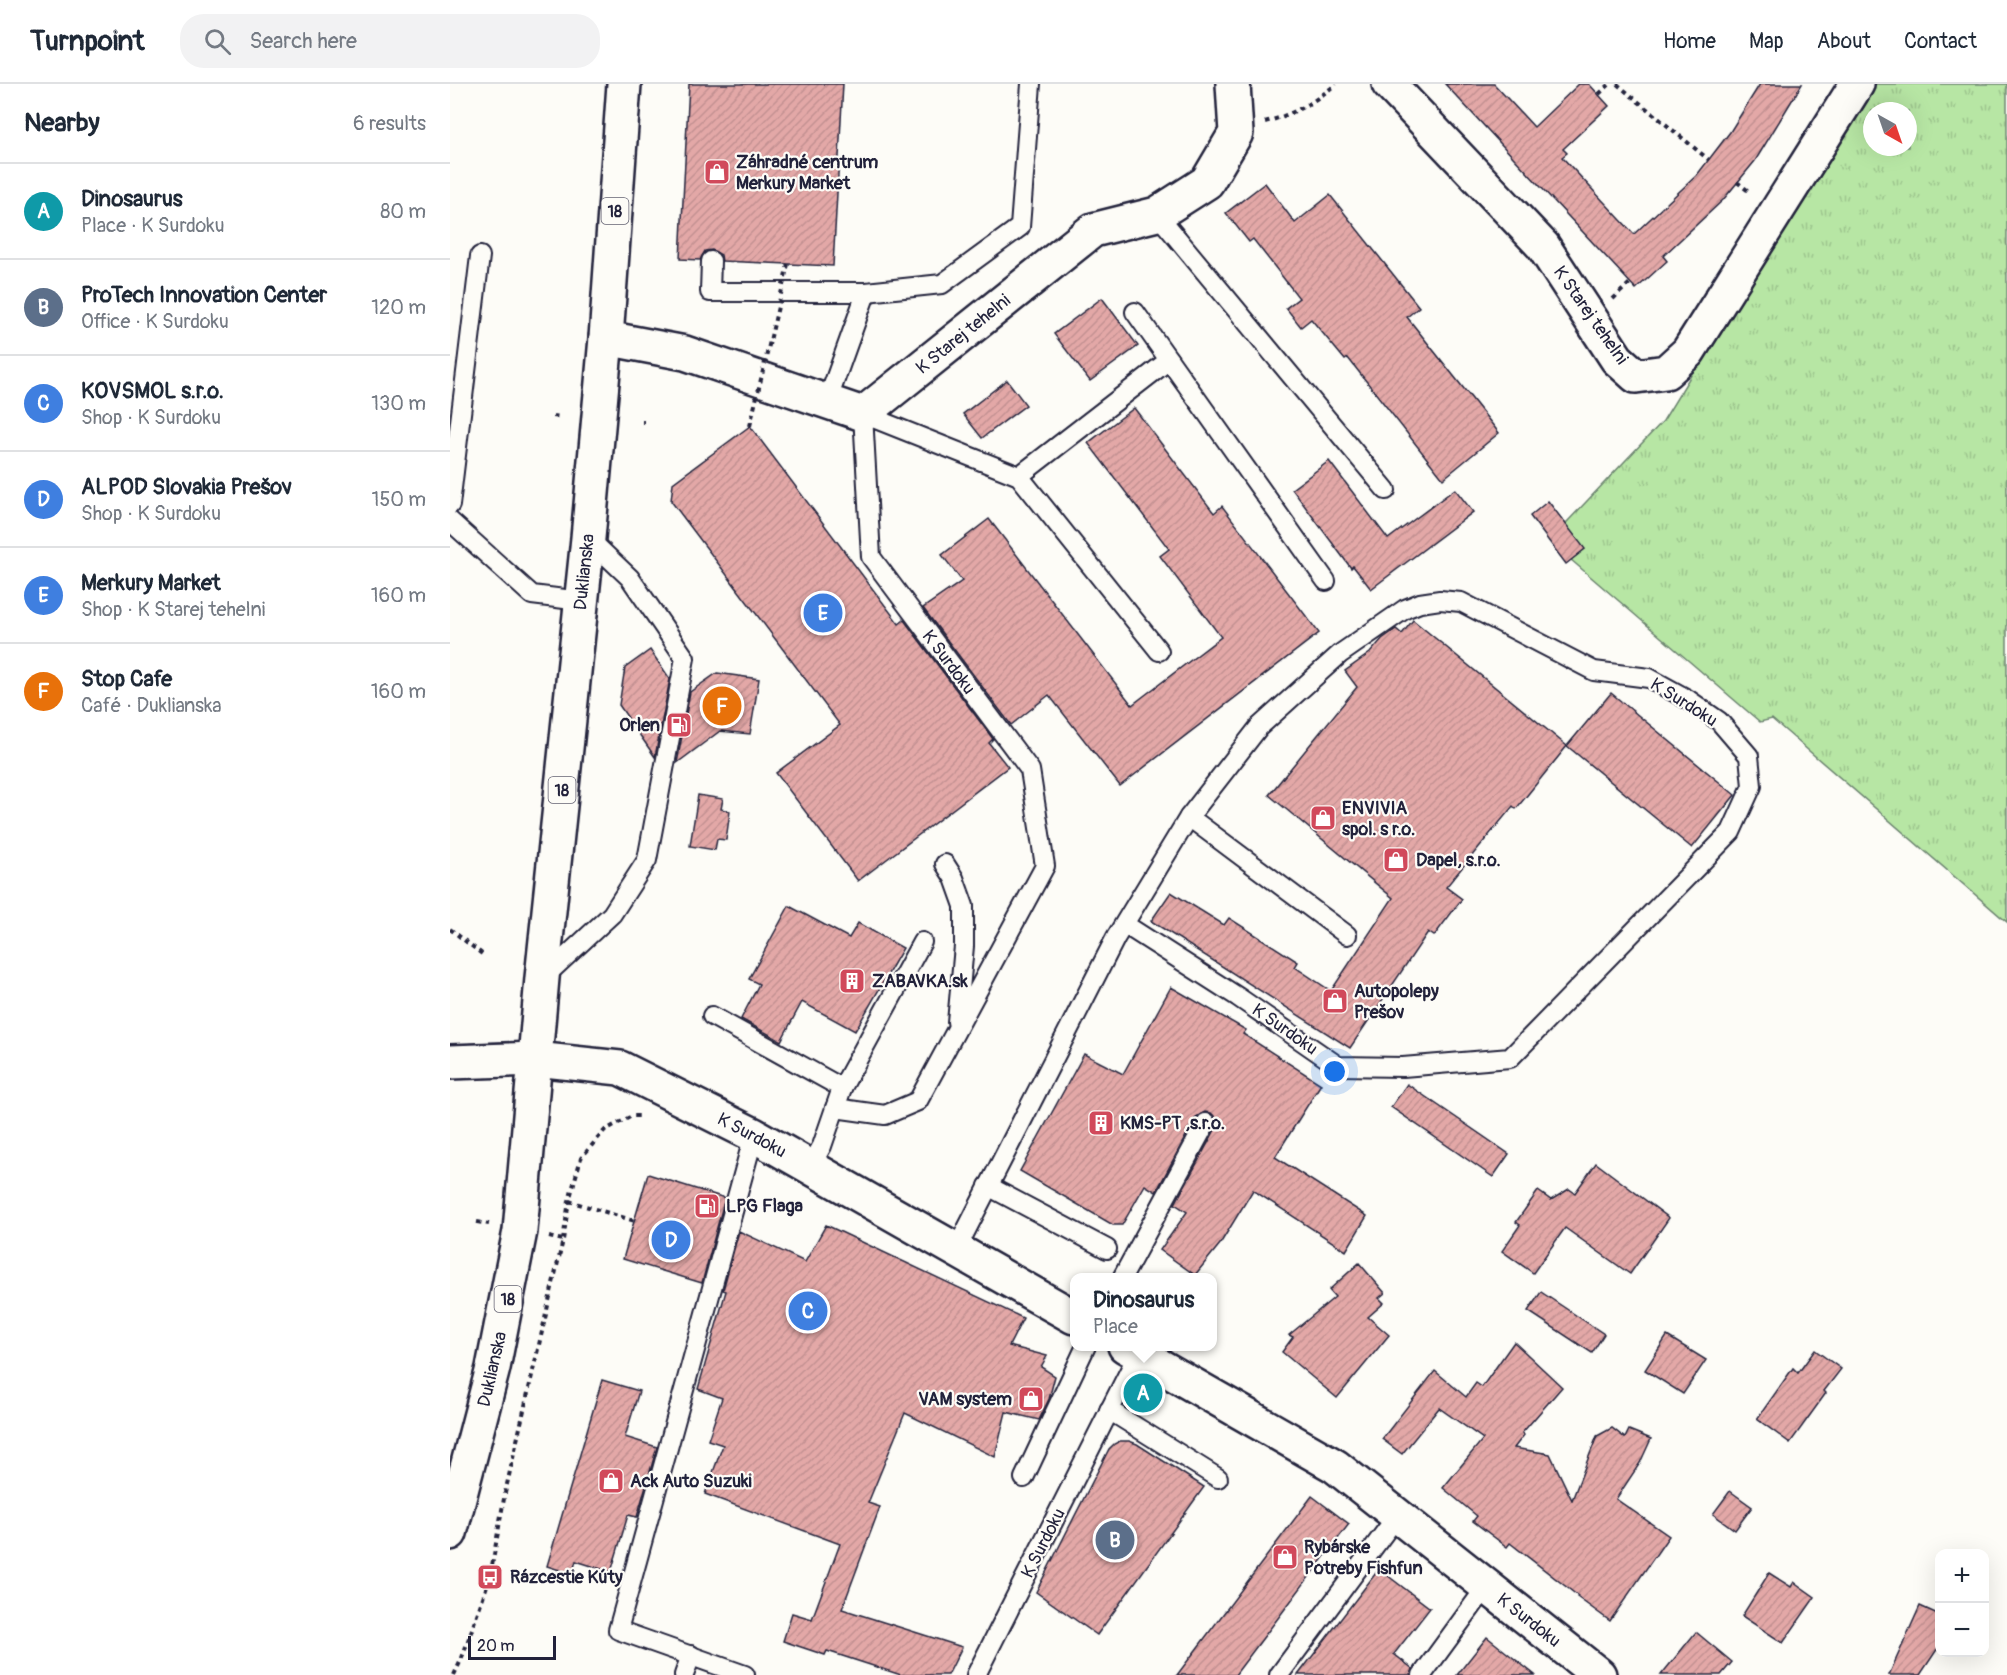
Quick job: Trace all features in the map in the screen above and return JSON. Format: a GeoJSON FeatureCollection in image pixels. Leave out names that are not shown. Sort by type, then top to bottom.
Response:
{"type":"FeatureCollection","features":[{"type":"Feature","properties":{"kind":"street","name":"Duklianska"},"geometry":{"type":"LineString","coordinates":[[450,1533],[493,1368],[511,1286],[520,1231],[542,978],[588,538],[606,338],[624,84]]}},
{"type":"Feature","properties":{"kind":"street"},"geometry":{"type":"LineString","coordinates":[[1233,84],[1236,129]]}},
{"type":"Feature","properties":{"kind":"street","name":"K Starej tehelni"},"geometry":{"type":"LineString","coordinates":[[1389,84],[1544,246],[1617,359],[1636,376],[1666,372],[1688,352],[1857,84]]}},
{"type":"Feature","properties":{"kind":"street","name":"K Starej tehelni"},"geometry":{"type":"LineString","coordinates":[[863,414],[1093,230],[1157,214],[1207,182],[1236,133],[1236,129]]}},
{"type":"Feature","properties":{"kind":"street"},"geometry":{"type":"LineString","coordinates":[[606,338],[685,353],[863,414]]}},
{"type":"Feature","properties":{"kind":"street"},"geometry":{"type":"LineString","coordinates":[[450,1062],[535,1059]]}},
{"type":"Feature","properties":{"kind":"street","name":"K Surdoku"},"geometry":{"type":"LineString","coordinates":[[535,1059],[620,1068],[754,1135],[1070,1315]]}},
{"type":"Feature","properties":{"kind":"street","name":"K Surdoku"},"geometry":{"type":"LineString","coordinates":[[1133,1351],[1335,1466],[1599,1675]]}},
{"type":"Feature","properties":{"kind":"lane"},"geometry":{"type":"LineString","coordinates":[[711,261],[710,292],[866,292],[942,284],[1020,227],[1031,84]]}},
{"type":"Feature","properties":{"kind":"lane"},"geometry":{"type":"LineString","coordinates":[[1157,214],[1386,490]]}},
{"type":"Feature","properties":{"kind":"lane"},"geometry":{"type":"LineString","coordinates":[[450,505],[480,256]]}},
{"type":"Feature","properties":{"kind":"lane"},"geometry":{"type":"LineString","coordinates":[[827,402],[865,296]]}},
{"type":"Feature","properties":{"kind":"lane"},"geometry":{"type":"LineString","coordinates":[[1135,312],[1326,581]]}},
{"type":"Feature","properties":{"kind":"lane"},"geometry":{"type":"LineString","coordinates":[[1019,476],[1169,360]]}},
{"type":"Feature","properties":{"kind":"lane"},"geometry":{"type":"LineString","coordinates":[[863,414],[1019,476],[1159,651]]}},
{"type":"Feature","properties":{"kind":"lane","name":"K Surdoku"},"geometry":{"type":"LineString","coordinates":[[835,1108],[885,1115],[918,1101],[1045,866],[1030,770],[871,558],[863,414]]}},
{"type":"Feature","properties":{"kind":"lane"},"geometry":{"type":"LineString","coordinates":[[450,521],[532,595],[581,602]]}},
{"type":"Feature","properties":{"kind":"lane"},"geometry":{"type":"LineString","coordinates":[[542,978],[612,914],[647,860],[684,658],[630,578],[588,538]]}},
{"type":"Feature","properties":{"kind":"lane","name":"K Surdoku"},"geometry":{"type":"LineString","coordinates":[[956,1250],[1124,924],[1189,817],[1259,727],[1340,654],[1405,609],[1420,603],[1440,600],[1461,602],[1594,671],[1649,678],[1689,700],[1719,721],[1749,756],[1752,786],[1731,832],[1509,1058],[1403,1067],[1338,1065],[1124,924]]}},
{"type":"Feature","properties":{"kind":"lane"},"geometry":{"type":"LineString","coordinates":[[1189,817],[1347,935]]}},
{"type":"Feature","properties":{"kind":"lane","name":"K Surdoku"},"geometry":{"type":"LineString","coordinates":[[945,864],[954,878],[964,906],[964,946],[957,1030]]}},
{"type":"Feature","properties":{"kind":"lane"},"geometry":{"type":"LineString","coordinates":[[810,1167],[822,1146],[842,1088],[922,942]]}},
{"type":"Feature","properties":{"kind":"lane"},"geometry":{"type":"LineString","coordinates":[[712,1016],[842,1088]]}},
{"type":"Feature","properties":{"kind":"lane"},"geometry":{"type":"LineString","coordinates":[[1125,1273],[1206,1123]]}},
{"type":"Feature","properties":{"kind":"lane"},"geometry":{"type":"LineString","coordinates":[[745,1675],[618,1630],[754,1135]]}},
{"type":"Feature","properties":{"kind":"lane"},"geometry":{"type":"LineString","coordinates":[[988,1186],[1107,1249]]}},
{"type":"Feature","properties":{"kind":"lane"},"geometry":{"type":"LineString","coordinates":[[1024,1478],[1084,1351]]}},
{"type":"Feature","properties":{"kind":"lane","name":"K Surdoku"},"geometry":{"type":"LineString","coordinates":[[976,1675],[1109,1410],[1131,1351]]}},
{"type":"Feature","properties":{"kind":"lane"},"geometry":{"type":"LineString","coordinates":[[1109,1410],[1218,1478]]}},
{"type":"Feature","properties":{"kind":"lane"},"geometry":{"type":"LineString","coordinates":[[1279,1675],[1397,1516]]}},
{"type":"Feature","properties":{"kind":"lane","name":"K Surdoku"},"geometry":{"type":"LineString","coordinates":[[1422,1675],[1487,1587]]}},
{"type":"Feature","properties":{"kind":"lane"},"geometry":{"type":"LineString","coordinates":[[684,1675],[691,1655]]}},
{"type":"Feature","properties":{"kind":"path"},"geometry":{"type":"LineString","coordinates":[[1236,129],[1284,117],[1321,97],[1336,84]]}},
{"type":"Feature","properties":{"kind":"path"},"geometry":{"type":"LineString","coordinates":[[1599,94],[1610,84]]}},
{"type":"Feature","properties":{"kind":"path"},"geometry":{"type":"LineString","coordinates":[[1617,84],[1709,160]]}},
{"type":"Feature","properties":{"kind":"path"},"geometry":{"type":"LineString","coordinates":[[750,426],[788,264]]}},
{"type":"Feature","properties":{"kind":"path"},"geometry":{"type":"LineString","coordinates":[[553,416],[561,417]]}},
{"type":"Feature","properties":{"kind":"path"},"geometry":{"type":"LineString","coordinates":[[450,929],[482,954]]}},
{"type":"Feature","properties":{"kind":"path"},"geometry":{"type":"LineString","coordinates":[[454,1675],[490,1577],[505,1493],[563,1240],[569,1201],[581,1158],[605,1130],[632,1116],[651,1116]]}},
{"type":"Feature","properties":{"kind":"path"},"geometry":{"type":"LineString","coordinates":[[569,1201],[635,1221]]}},
{"type":"Feature","properties":{"kind":"green space"},"geometry":{"type":"Polygon","coordinates":[[[1869,84],[2007,84],[2007,922],[1772,719],[1760,722],[1549,541],[1663,421],[1869,84]]]}},
{"type":"Feature","properties":{"kind":"building"},"geometry":{"type":"Polygon","coordinates":[[[689,84],[843,84],[833,266],[722,261],[721,255],[712,250],[705,251],[700,260],[680,259],[689,84]]]}},
{"type":"Feature","properties":{"kind":"building"},"geometry":{"type":"Polygon","coordinates":[[[1445,84],[1494,84],[1534,127],[1579,84],[1589,84],[1609,106],[1563,149],[1567,153],[1562,157],[1634,234],[1697,175],[1730,132],[1760,84],[1802,84],[1755,161],[1723,200],[1663,256],[1667,261],[1636,289],[1445,84]]]}},
{"type":"Feature","properties":{"kind":"building"},"geometry":{"type":"Polygon","coordinates":[[[1265,183],[1295,223],[1330,195],[1419,307],[1407,317],[1499,433],[1443,479],[1348,358],[1345,360],[1311,319],[1301,327],[1286,308],[1299,298],[1253,239],[1249,242],[1226,213],[1265,183]]]}},
{"type":"Feature","properties":{"kind":"building"},"geometry":{"type":"Polygon","coordinates":[[[1102,298],[1138,346],[1090,381],[1054,334],[1102,298]]]}},
{"type":"Feature","properties":{"kind":"building"},"geometry":{"type":"Polygon","coordinates":[[[1007,380],[1026,405],[982,438],[963,414],[1007,380]]]}},
{"type":"Feature","properties":{"kind":"building"},"geometry":{"type":"Polygon","coordinates":[[[1134,408],[1214,513],[1222,506],[1319,633],[1120,786],[1049,695],[1011,725],[923,608],[962,581],[942,555],[989,519],[1132,705],[1221,637],[1160,556],[1169,549],[1088,443],[1134,408]]]}},
{"type":"Feature","properties":{"kind":"building"},"geometry":{"type":"Polygon","coordinates":[[[750,426],[899,624],[904,620],[993,739],[989,743],[1008,767],[858,881],[776,773],[840,725],[671,501],[673,483],[750,426]]]}},
{"type":"Feature","properties":{"kind":"building"},"geometry":{"type":"Polygon","coordinates":[[[1329,461],[1388,539],[1455,489],[1473,512],[1371,589],[1353,566],[1351,568],[1292,489],[1329,461]]]}},
{"type":"Feature","properties":{"kind":"building"},"geometry":{"type":"Polygon","coordinates":[[[1548,501],[1585,549],[1566,564],[1530,516],[1548,501]]]}},
{"type":"Feature","properties":{"kind":"building"},"geometry":{"type":"Polygon","coordinates":[[[1413,620],[1567,746],[1516,809],[1513,806],[1446,887],[1462,899],[1434,936],[1428,932],[1350,1048],[1151,921],[1171,892],[1224,925],[1229,918],[1298,962],[1295,967],[1331,991],[1393,898],[1269,795],[1357,687],[1345,671],[1370,653],[1382,639],[1396,629],[1402,634],[1413,620]]]}},
{"type":"Feature","properties":{"kind":"building"},"geometry":{"type":"Polygon","coordinates":[[[650,650],[670,679],[655,757],[619,705],[625,668],[650,650]]]}},
{"type":"Feature","properties":{"kind":"building"},"geometry":{"type":"Polygon","coordinates":[[[717,673],[759,679],[750,734],[720,731],[677,763],[690,692],[717,673]]]}},
{"type":"Feature","properties":{"kind":"building"},"geometry":{"type":"Polygon","coordinates":[[[1611,693],[1735,795],[1692,848],[1567,746],[1611,693]]]}},
{"type":"Feature","properties":{"kind":"building"},"geometry":{"type":"Polygon","coordinates":[[[698,795],[723,799],[721,809],[730,811],[726,840],[717,839],[715,850],[690,846],[698,795]]]}},
{"type":"Feature","properties":{"kind":"building"},"geometry":{"type":"Polygon","coordinates":[[[789,906],[849,938],[858,923],[903,948],[855,1031],[802,1002],[781,1041],[741,1019],[759,984],[749,979],[789,906]]]}},
{"type":"Feature","properties":{"kind":"building"},"geometry":{"type":"Polygon","coordinates":[[[1171,987],[1246,1030],[1243,1034],[1321,1084],[1275,1157],[1367,1216],[1346,1251],[1253,1190],[1220,1244],[1197,1273],[1192,1273],[1160,1250],[1187,1212],[1175,1204],[1216,1128],[1216,1118],[1211,1113],[1205,1112],[1196,1117],[1156,1192],[1145,1185],[1122,1225],[1113,1225],[1020,1171],[1084,1054],[1123,1074],[1171,987]]]}},
{"type":"Feature","properties":{"kind":"building"},"geometry":{"type":"Polygon","coordinates":[[[1407,1084],[1509,1154],[1493,1177],[1391,1107],[1407,1084]]]}},
{"type":"Feature","properties":{"kind":"building"},"geometry":{"type":"Polygon","coordinates":[[[1596,1163],[1669,1218],[1630,1274],[1565,1228],[1533,1273],[1502,1251],[1520,1225],[1516,1222],[1538,1191],[1551,1200],[1569,1189],[1575,1193],[1596,1163]]]}},
{"type":"Feature","properties":{"kind":"building"},"geometry":{"type":"Polygon","coordinates":[[[648,1174],[725,1198],[702,1283],[623,1259],[648,1174]]]}},
{"type":"Feature","properties":{"kind":"building"},"geometry":{"type":"Polygon","coordinates":[[[826,1225],[1023,1318],[1009,1346],[1047,1356],[1041,1367],[1055,1376],[1049,1399],[1039,1420],[1006,1412],[995,1457],[905,1413],[868,1503],[880,1507],[842,1609],[962,1647],[948,1675],[901,1675],[827,1651],[825,1655],[783,1641],[792,1613],[812,1619],[840,1544],[705,1494],[723,1445],[708,1440],[722,1398],[698,1389],[726,1291],[723,1290],[739,1231],[805,1262],[826,1225]]]}},
{"type":"Feature","properties":{"kind":"building"},"geometry":{"type":"Polygon","coordinates":[[[1359,1263],[1385,1293],[1379,1298],[1384,1303],[1368,1317],[1389,1335],[1337,1398],[1282,1352],[1293,1337],[1289,1335],[1335,1297],[1329,1290],[1359,1263]]]}},
{"type":"Feature","properties":{"kind":"building"},"geometry":{"type":"Polygon","coordinates":[[[1541,1292],[1604,1334],[1592,1353],[1528,1311],[1541,1292]]]}},
{"type":"Feature","properties":{"kind":"building"},"geometry":{"type":"Polygon","coordinates":[[[1667,1336],[1706,1360],[1683,1394],[1645,1370],[1667,1336]]]}},
{"type":"Feature","properties":{"kind":"building"},"geometry":{"type":"Polygon","coordinates":[[[1514,1342],[1562,1387],[1522,1433],[1524,1435],[1514,1448],[1550,1454],[1572,1500],[1597,1436],[1612,1428],[1625,1438],[1629,1430],[1651,1439],[1640,1463],[1616,1499],[1669,1536],[1610,1621],[1510,1543],[1507,1547],[1473,1521],[1477,1516],[1443,1488],[1483,1439],[1439,1408],[1402,1454],[1382,1439],[1435,1371],[1466,1397],[1476,1383],[1482,1387],[1514,1342]]]}},
{"type":"Feature","properties":{"kind":"building"},"geometry":{"type":"Polygon","coordinates":[[[1815,1350],[1841,1369],[1790,1443],[1757,1419],[1793,1368],[1798,1373],[1815,1350]]]}},
{"type":"Feature","properties":{"kind":"building","name":"Ack Auto Suzuki"},"geometry":{"type":"Polygon","coordinates":[[[602,1380],[639,1391],[625,1437],[657,1447],[637,1517],[628,1515],[611,1572],[576,1561],[572,1574],[547,1566],[602,1380]]]}},
{"type":"Feature","properties":{"kind":"building"},"geometry":{"type":"Polygon","coordinates":[[[1120,1441],[1137,1444],[1204,1487],[1097,1635],[1036,1592],[1109,1449],[1120,1441]]]}},
{"type":"Feature","properties":{"kind":"building"},"geometry":{"type":"Polygon","coordinates":[[[1730,1491],[1752,1507],[1735,1530],[1713,1514],[1730,1491]]]}},
{"type":"Feature","properties":{"kind":"building"},"geometry":{"type":"Polygon","coordinates":[[[1312,1496],[1349,1524],[1235,1675],[1177,1675],[1312,1496]]]}},
{"type":"Feature","properties":{"kind":"building"},"geometry":{"type":"Polygon","coordinates":[[[1379,1569],[1430,1608],[1394,1654],[1413,1669],[1411,1675],[1298,1675],[1379,1569]]]}},
{"type":"Feature","properties":{"kind":"building"},"geometry":{"type":"Polygon","coordinates":[[[1769,1573],[1791,1587],[1794,1582],[1815,1597],[1783,1643],[1742,1616],[1769,1573]]]}},
{"type":"Feature","properties":{"kind":"building"},"geometry":{"type":"Polygon","coordinates":[[[1920,1606],[1935,1613],[1935,1652],[1920,1675],[1889,1675],[1920,1606]]]}},
{"type":"Feature","properties":{"kind":"building"},"geometry":{"type":"Polygon","coordinates":[[[1696,1632],[1732,1662],[1721,1675],[1661,1675],[1696,1632]]]}},
{"type":"Feature","properties":{"kind":"building"},"geometry":{"type":"Polygon","coordinates":[[[1487,1637],[1535,1675],[1457,1675],[1487,1637]]]}},
{"type":"Feature","properties":{"kind":"place","name":"Záhradné centrum Merkury Market"},"geometry":{"type":"Point","coordinates":[717,172]}},
{"type":"Feature","properties":{"kind":"place","name":"Merkury Market"},"geometry":{"type":"Point","coordinates":[823,613]}},
{"type":"Feature","properties":{"kind":"place","name":"Stop Cafe"},"geometry":{"type":"Point","coordinates":[722,706]}},
{"type":"Feature","properties":{"kind":"place","name":"Orlen"},"geometry":{"type":"Point","coordinates":[679,725]}},
{"type":"Feature","properties":{"kind":"place","name":"ENVIVIA spol. s r.o."},"geometry":{"type":"Point","coordinates":[1323,818]}},
{"type":"Feature","properties":{"kind":"place","name":"Dapel, s.r.o."},"geometry":{"type":"Point","coordinates":[1396,860]}},
{"type":"Feature","properties":{"kind":"place","name":"ZABAVKA.sk"},"geometry":{"type":"Point","coordinates":[852,981]}},
{"type":"Feature","properties":{"kind":"place","name":"Autopolepy Prešov"},"geometry":{"type":"Point","coordinates":[1335,1001]}},
{"type":"Feature","properties":{"kind":"place","name":"KMS-PT ,s.r.o."},"geometry":{"type":"Point","coordinates":[1101,1123]}},
{"type":"Feature","properties":{"kind":"place","name":"LPG Flaga"},"geometry":{"type":"Point","coordinates":[707,1206]}},
{"type":"Feature","properties":{"kind":"place","name":"ALPOD Slovakia Prešov"},"geometry":{"type":"Point","coordinates":[671,1240]}},
{"type":"Feature","properties":{"kind":"place","name":"KOVSMOL s.r.o."},"geometry":{"type":"Point","coordinates":[808,1311]}},
{"type":"Feature","properties":{"kind":"place","name":"Dinosaurus"},"geometry":{"type":"Point","coordinates":[1143,1393]}},
{"type":"Feature","properties":{"kind":"place","name":"VAM system"},"geometry":{"type":"Point","coordinates":[1031,1399]}},
{"type":"Feature","properties":{"kind":"place","name":"Ack Auto Suzuki"},"geometry":{"type":"Point","coordinates":[611,1481]}},
{"type":"Feature","properties":{"kind":"place","name":"ProTech Innovation Center"},"geometry":{"type":"Point","coordinates":[1115,1540]}},
{"type":"Feature","properties":{"kind":"place","name":"Rybárske Potreby Fishfun"},"geometry":{"type":"Point","coordinates":[1285,1557]}},
{"type":"Feature","properties":{"kind":"place","name":"Rázcestie Kúty"},"geometry":{"type":"Point","coordinates":[490,1577]}}]}
